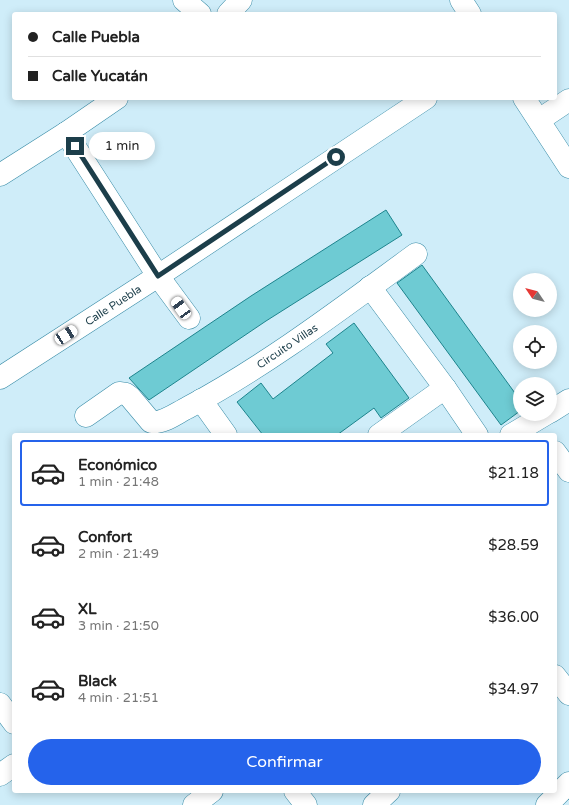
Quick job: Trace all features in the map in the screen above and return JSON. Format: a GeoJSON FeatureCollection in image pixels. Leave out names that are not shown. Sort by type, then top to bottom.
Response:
{"type":"FeatureCollection","features":[{"type":"Feature","properties":{"kind":"street"},"geometry":{"type":"LineString","coordinates":[[184,0],[198,12]]}},
{"type":"Feature","properties":{"kind":"street"},"geometry":{"type":"LineString","coordinates":[[230,12],[241,0]]}},
{"type":"Feature","properties":{"kind":"street"},"geometry":{"type":"LineString","coordinates":[[461,0],[469,12]]}},
{"type":"Feature","properties":{"kind":"street"},"geometry":{"type":"LineString","coordinates":[[0,175],[114,100]]}},
{"type":"Feature","properties":{"kind":"street","name":"Calle Puebla"},"geometry":{"type":"LineString","coordinates":[[0,378],[158,276],[423,100]]}},
{"type":"Feature","properties":{"kind":"street"},"geometry":{"type":"LineString","coordinates":[[525,100],[569,167]]}},
{"type":"Feature","properties":{"kind":"street"},"geometry":{"type":"LineString","coordinates":[[539,120],[569,100]]}},
{"type":"Feature","properties":{"kind":"street"},"geometry":{"type":"LineString","coordinates":[[66,133],[158,276],[189,318]]}},
{"type":"Feature","properties":{"kind":"street","name":"Circuito Villas"},"geometry":{"type":"LineString","coordinates":[[86,416],[118,392],[126,394],[130,397],[149,420],[156,423],[164,420],[201,400],[286,348],[416,254]]}},
{"type":"Feature","properties":{"kind":"street"},"geometry":{"type":"LineString","coordinates":[[370,287],[445,388],[476,433]]}},
{"type":"Feature","properties":{"kind":"street"},"geometry":{"type":"LineString","coordinates":[[381,433],[445,388]]}},
{"type":"Feature","properties":{"kind":"street"},"geometry":{"type":"LineString","coordinates":[[201,400],[225,433]]}},
{"type":"Feature","properties":{"kind":"street"},"geometry":{"type":"LineString","coordinates":[[557,410],[569,400]]}},
{"type":"Feature","properties":{"kind":"street"},"geometry":{"type":"LineString","coordinates":[[516,433],[543,421]]}},
{"type":"Feature","properties":{"kind":"street"},"geometry":{"type":"LineString","coordinates":[[557,455],[569,470]]}},
{"type":"Feature","properties":{"kind":"street"},"geometry":{"type":"LineString","coordinates":[[557,679],[569,694]]}},
{"type":"Feature","properties":{"kind":"street"},"geometry":{"type":"LineString","coordinates":[[0,704],[12,720]]}},
{"type":"Feature","properties":{"kind":"street"},"geometry":{"type":"LineString","coordinates":[[0,775],[12,766]]}},
{"type":"Feature","properties":{"kind":"street"},"geometry":{"type":"LineString","coordinates":[[547,805],[569,783]]}},
{"type":"Feature","properties":{"kind":"street"},"geometry":{"type":"LineString","coordinates":[[194,805],[209,793]]}},
{"type":"Feature","properties":{"kind":"street"},"geometry":{"type":"LineString","coordinates":[[297,793],[306,805]]}},
{"type":"Feature","properties":{"kind":"street"},"geometry":{"type":"LineString","coordinates":[[374,805],[387,793]]}},
{"type":"Feature","properties":{"kind":"building"},"geometry":{"type":"Polygon","coordinates":[[[386,210],[402,235],[266,321],[149,400],[129,378],[251,296],[386,210]]]}},
{"type":"Feature","properties":{"kind":"building"},"geometry":{"type":"Polygon","coordinates":[[[422,265],[513,390],[513,416],[501,425],[397,283],[422,265]]]}},
{"type":"Feature","properties":{"kind":"building"},"geometry":{"type":"Polygon","coordinates":[[[354,323],[409,398],[381,418],[374,408],[340,433],[261,433],[237,402],[261,383],[273,399],[333,353],[326,344],[354,323]]]}},
{"type":"Feature","properties":{"kind":"route"},"geometry":{"type":"LineString","coordinates":[[75,146],[158,276],[336,157]]}}]}
